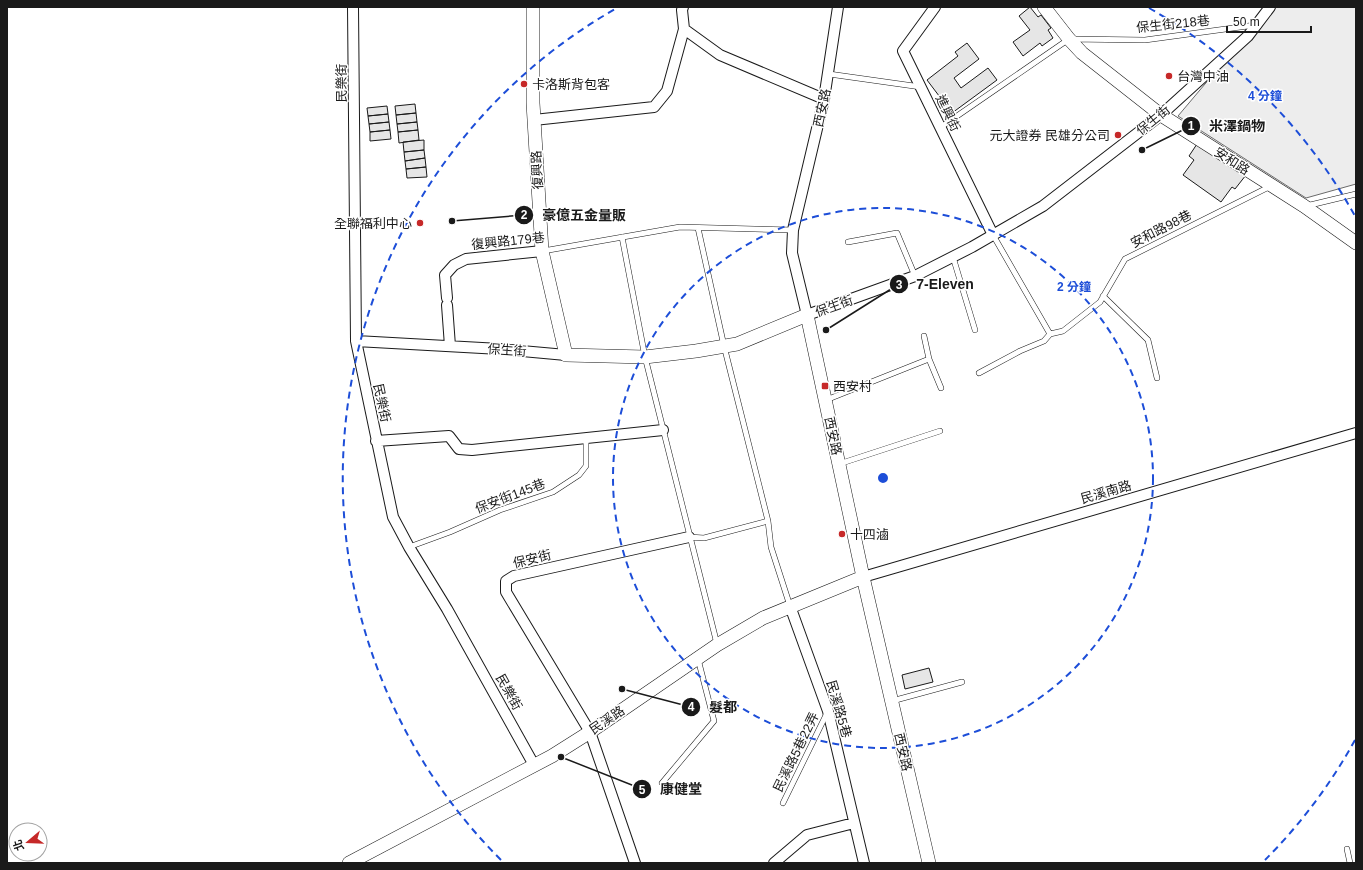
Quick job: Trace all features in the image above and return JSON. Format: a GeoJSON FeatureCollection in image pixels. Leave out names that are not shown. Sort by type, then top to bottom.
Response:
{"type":"FeatureCollection","features":[{"type":"Feature","properties":{"kind":"street","name":"民樂街"},"geometry":{"type":"LineString","coordinates":[[354,7],[356,341],[393,517],[409,547],[447,609],[534,765]]}},
{"type":"Feature","properties":{"kind":"street","name":"復興路"},"geometry":{"type":"LineString","coordinates":[[533,7],[534,120],[542,252],[566,355]]}},
{"type":"Feature","properties":{"kind":"street"},"geometry":{"type":"LineString","coordinates":[[534,120],[654,107],[667,91],[684,29],[683,7]]}},
{"type":"Feature","properties":{"kind":"street","name":"西安路"},"geometry":{"type":"LineString","coordinates":[[838,7],[824,99],[792,230],[792,253],[807,315],[863,577],[929,863]]}},
{"type":"Feature","properties":{"kind":"street","name":"進興街"},"geometry":{"type":"LineString","coordinates":[[935,7],[902,51],[993,235]]}},
{"type":"Feature","properties":{"kind":"street","name":"安和路"},"geometry":{"type":"LineString","coordinates":[[1044,7],[1082,53],[1162,115],[1304,206],[1356,244]]}},
{"type":"Feature","properties":{"kind":"street","name":"保生街"},"geometry":{"type":"LineString","coordinates":[[356,341],[450,346],[566,355],[644,357],[737,344],[807,315],[915,276],[953,257],[1043,206],[1162,115],[1248,36],[1270,7]]}},
{"type":"Feature","properties":{"kind":"street"},"geometry":{"type":"LineString","coordinates":[[684,29],[720,55],[824,99]]}},
{"type":"Feature","properties":{"kind":"street","name":"復興路179巷"},"geometry":{"type":"LineString","coordinates":[[450,346],[445,275],[454,265],[466,259],[542,252]]}},
{"type":"Feature","properties":{"kind":"street"},"geometry":{"type":"LineString","coordinates":[[376,441],[448,436],[459,449],[472,450],[663,430]]}},
{"type":"Feature","properties":{"kind":"street","name":"民溪南路"},"geometry":{"type":"LineString","coordinates":[[863,577],[1356,432]]}},
{"type":"Feature","properties":{"kind":"street","name":"保安街"},"geometry":{"type":"LineString","coordinates":[[590,732],[506,592],[506,581],[514,576],[689,537]]}},
{"type":"Feature","properties":{"kind":"street","name":"民溪路"},"geometry":{"type":"LineString","coordinates":[[349,863],[552,756],[590,732],[717,645],[763,618],[863,577]]}},
{"type":"Feature","properties":{"kind":"street","name":"民溪路5巷"},"geometry":{"type":"LineString","coordinates":[[790,606],[828,711],[864,863]]}},
{"type":"Feature","properties":{"kind":"street"},"geometry":{"type":"LineString","coordinates":[[590,732],[635,863]]}},
{"type":"Feature","properties":{"kind":"street"},"geometry":{"type":"LineString","coordinates":[[774,863],[807,835],[854,823]]}},
{"type":"Feature","properties":{"kind":"lane","name":"保生街218巷"},"geometry":{"type":"LineString","coordinates":[[1069,39],[1145,40],[1256,25]]}},
{"type":"Feature","properties":{"kind":"lane"},"geometry":{"type":"LineString","coordinates":[[941,128],[1069,39]]}},
{"type":"Feature","properties":{"kind":"lane"},"geometry":{"type":"LineString","coordinates":[[828,74],[920,87]]}},
{"type":"Feature","properties":{"kind":"lane","name":"安和路98巷"},"geometry":{"type":"LineString","coordinates":[[979,372],[1020,351],[1044,341],[1050,334],[1063,331],[1100,302],[1125,259],[1272,186]]}},
{"type":"Feature","properties":{"kind":"lane"},"geometry":{"type":"LineString","coordinates":[[1304,206],[1356,194]]}},
{"type":"Feature","properties":{"kind":"lane","name":"復興路179巷"},"geometry":{"type":"LineString","coordinates":[[542,252],[680,227],[792,230]]}},
{"type":"Feature","properties":{"kind":"lane"},"geometry":{"type":"LineString","coordinates":[[698,228],[724,346],[768,521],[771,547],[790,606]]}},
{"type":"Feature","properties":{"kind":"lane"},"geometry":{"type":"LineString","coordinates":[[848,242],[897,233],[915,276]]}},
{"type":"Feature","properties":{"kind":"lane"},"geometry":{"type":"LineString","coordinates":[[993,235],[1050,334]]}},
{"type":"Feature","properties":{"kind":"lane"},"geometry":{"type":"LineString","coordinates":[[622,237],[644,357],[717,645]]}},
{"type":"Feature","properties":{"kind":"lane"},"geometry":{"type":"LineString","coordinates":[[953,257],[975,330]]}},
{"type":"Feature","properties":{"kind":"lane"},"geometry":{"type":"LineString","coordinates":[[1103,296],[1148,340],[1157,378]]}},
{"type":"Feature","properties":{"kind":"lane"},"geometry":{"type":"LineString","coordinates":[[924,336],[929,359],[941,388]]}},
{"type":"Feature","properties":{"kind":"lane"},"geometry":{"type":"LineString","coordinates":[[825,401],[929,359]]}},
{"type":"Feature","properties":{"kind":"lane"},"geometry":{"type":"LineString","coordinates":[[839,464],[940,431]]}},
{"type":"Feature","properties":{"kind":"lane","name":"保安街145巷"},"geometry":{"type":"LineString","coordinates":[[409,547],[450,532],[500,510],[553,492],[580,475],[586,466],[586,438]]}},
{"type":"Feature","properties":{"kind":"lane"},"geometry":{"type":"LineString","coordinates":[[689,537],[704,538],[768,521]]}},
{"type":"Feature","properties":{"kind":"lane"},"geometry":{"type":"LineString","coordinates":[[662,782],[714,721],[698,658]]}},
{"type":"Feature","properties":{"kind":"lane"},"geometry":{"type":"LineString","coordinates":[[891,701],[962,682]]}},
{"type":"Feature","properties":{"kind":"lane","name":"民溪路5巷22弄"},"geometry":{"type":"LineString","coordinates":[[783,803],[828,711]]}},
{"type":"Feature","properties":{"kind":"lane"},"geometry":{"type":"LineString","coordinates":[[1347,848],[1350,863]]}},
{"type":"Feature","properties":{"kind":"shaded area"},"geometry":{"type":"Polygon","coordinates":[[[1270,7],[1356,7],[1356,184],[1306,198],[1178,116],[1270,7]]]}},
{"type":"Feature","properties":{"kind":"building"},"geometry":{"type":"Polygon","coordinates":[[[1030,7],[1038,17],[1041,15],[1051,28],[1048,30],[1053,38],[1042,46],[1040,43],[1023,56],[1013,42],[1030,30],[1019,16],[1030,7]]]}},
{"type":"Feature","properties":{"kind":"building"},"geometry":{"type":"Polygon","coordinates":[[[967,43],[979,59],[954,78],[961,88],[988,68],[997,80],[952,113],[927,80],[958,56],[955,52],[967,43]]]}},
{"type":"Feature","properties":{"kind":"building"},"geometry":{"type":"Polygon","coordinates":[[[415,104],[416,113],[396,115],[395,106],[415,104]]]}},
{"type":"Feature","properties":{"kind":"building"},"geometry":{"type":"Polygon","coordinates":[[[387,106],[388,114],[368,116],[367,108],[387,106]]]}},
{"type":"Feature","properties":{"kind":"building"},"geometry":{"type":"Polygon","coordinates":[[[416,113],[417,122],[397,124],[396,115],[416,113]]]}},
{"type":"Feature","properties":{"kind":"building"},"geometry":{"type":"Polygon","coordinates":[[[388,114],[389,122],[369,124],[368,116],[388,114]]]}},
{"type":"Feature","properties":{"kind":"building"},"geometry":{"type":"Polygon","coordinates":[[[389,122],[390,130],[370,132],[369,124],[389,122]]]}},
{"type":"Feature","properties":{"kind":"building"},"geometry":{"type":"Polygon","coordinates":[[[417,122],[418,130],[398,132],[397,124],[417,122]]]}},
{"type":"Feature","properties":{"kind":"building"},"geometry":{"type":"Polygon","coordinates":[[[390,130],[391,139],[370,141],[370,132],[390,130]]]}},
{"type":"Feature","properties":{"kind":"building"},"geometry":{"type":"Polygon","coordinates":[[[418,130],[419,140],[399,143],[398,132],[418,130]]]}},
{"type":"Feature","properties":{"kind":"building"},"geometry":{"type":"Polygon","coordinates":[[[424,140],[424,150],[404,152],[403,142],[424,140]]]}},
{"type":"Feature","properties":{"kind":"building"},"geometry":{"type":"Polygon","coordinates":[[[1199,141],[1246,175],[1235,189],[1232,187],[1221,202],[1183,175],[1194,160],[1189,156],[1199,141]]]}},
{"type":"Feature","properties":{"kind":"building"},"geometry":{"type":"Polygon","coordinates":[[[424,150],[425,158],[405,161],[404,152],[424,150]]]}},
{"type":"Feature","properties":{"kind":"building"},"geometry":{"type":"Polygon","coordinates":[[[425,158],[426,167],[406,169],[405,161],[425,158]]]}},
{"type":"Feature","properties":{"kind":"building"},"geometry":{"type":"Polygon","coordinates":[[[426,167],[427,177],[407,178],[406,169],[426,167]]]}},
{"type":"Feature","properties":{"kind":"building"},"geometry":{"type":"Polygon","coordinates":[[[929,668],[933,682],[905,689],[902,675],[929,668]]]}},
{"type":"Feature","properties":{"kind":"place","name":"台灣中油"},"geometry":{"type":"Point","coordinates":[1169,76]}},
{"type":"Feature","properties":{"kind":"place","name":"卡洛斯背包客"},"geometry":{"type":"Point","coordinates":[524,84]}},
{"type":"Feature","properties":{"kind":"place","name":"元大證券 民雄分公司"},"geometry":{"type":"Point","coordinates":[1118,135]}},
{"type":"Feature","properties":{"kind":"place","name":"米澤鍋物"},"geometry":{"type":"Point","coordinates":[1142,150]}},
{"type":"Feature","properties":{"kind":"place","name":"豪億五金量販"},"geometry":{"type":"Point","coordinates":[452,221]}},
{"type":"Feature","properties":{"kind":"place","name":"全聯福利中心"},"geometry":{"type":"Point","coordinates":[420,223]}},
{"type":"Feature","properties":{"kind":"place","name":"7-Eleven"},"geometry":{"type":"Point","coordinates":[826,330]}},
{"type":"Feature","properties":{"kind":"place","name":"西安村"},"geometry":{"type":"Point","coordinates":[825,386]}},
{"type":"Feature","properties":{"kind":"place","name":"十四滷"},"geometry":{"type":"Point","coordinates":[842,534]}},
{"type":"Feature","properties":{"kind":"place","name":"髮都"},"geometry":{"type":"Point","coordinates":[622,689]}},
{"type":"Feature","properties":{"kind":"place","name":"康健堂"},"geometry":{"type":"Point","coordinates":[561,757]}}]}
